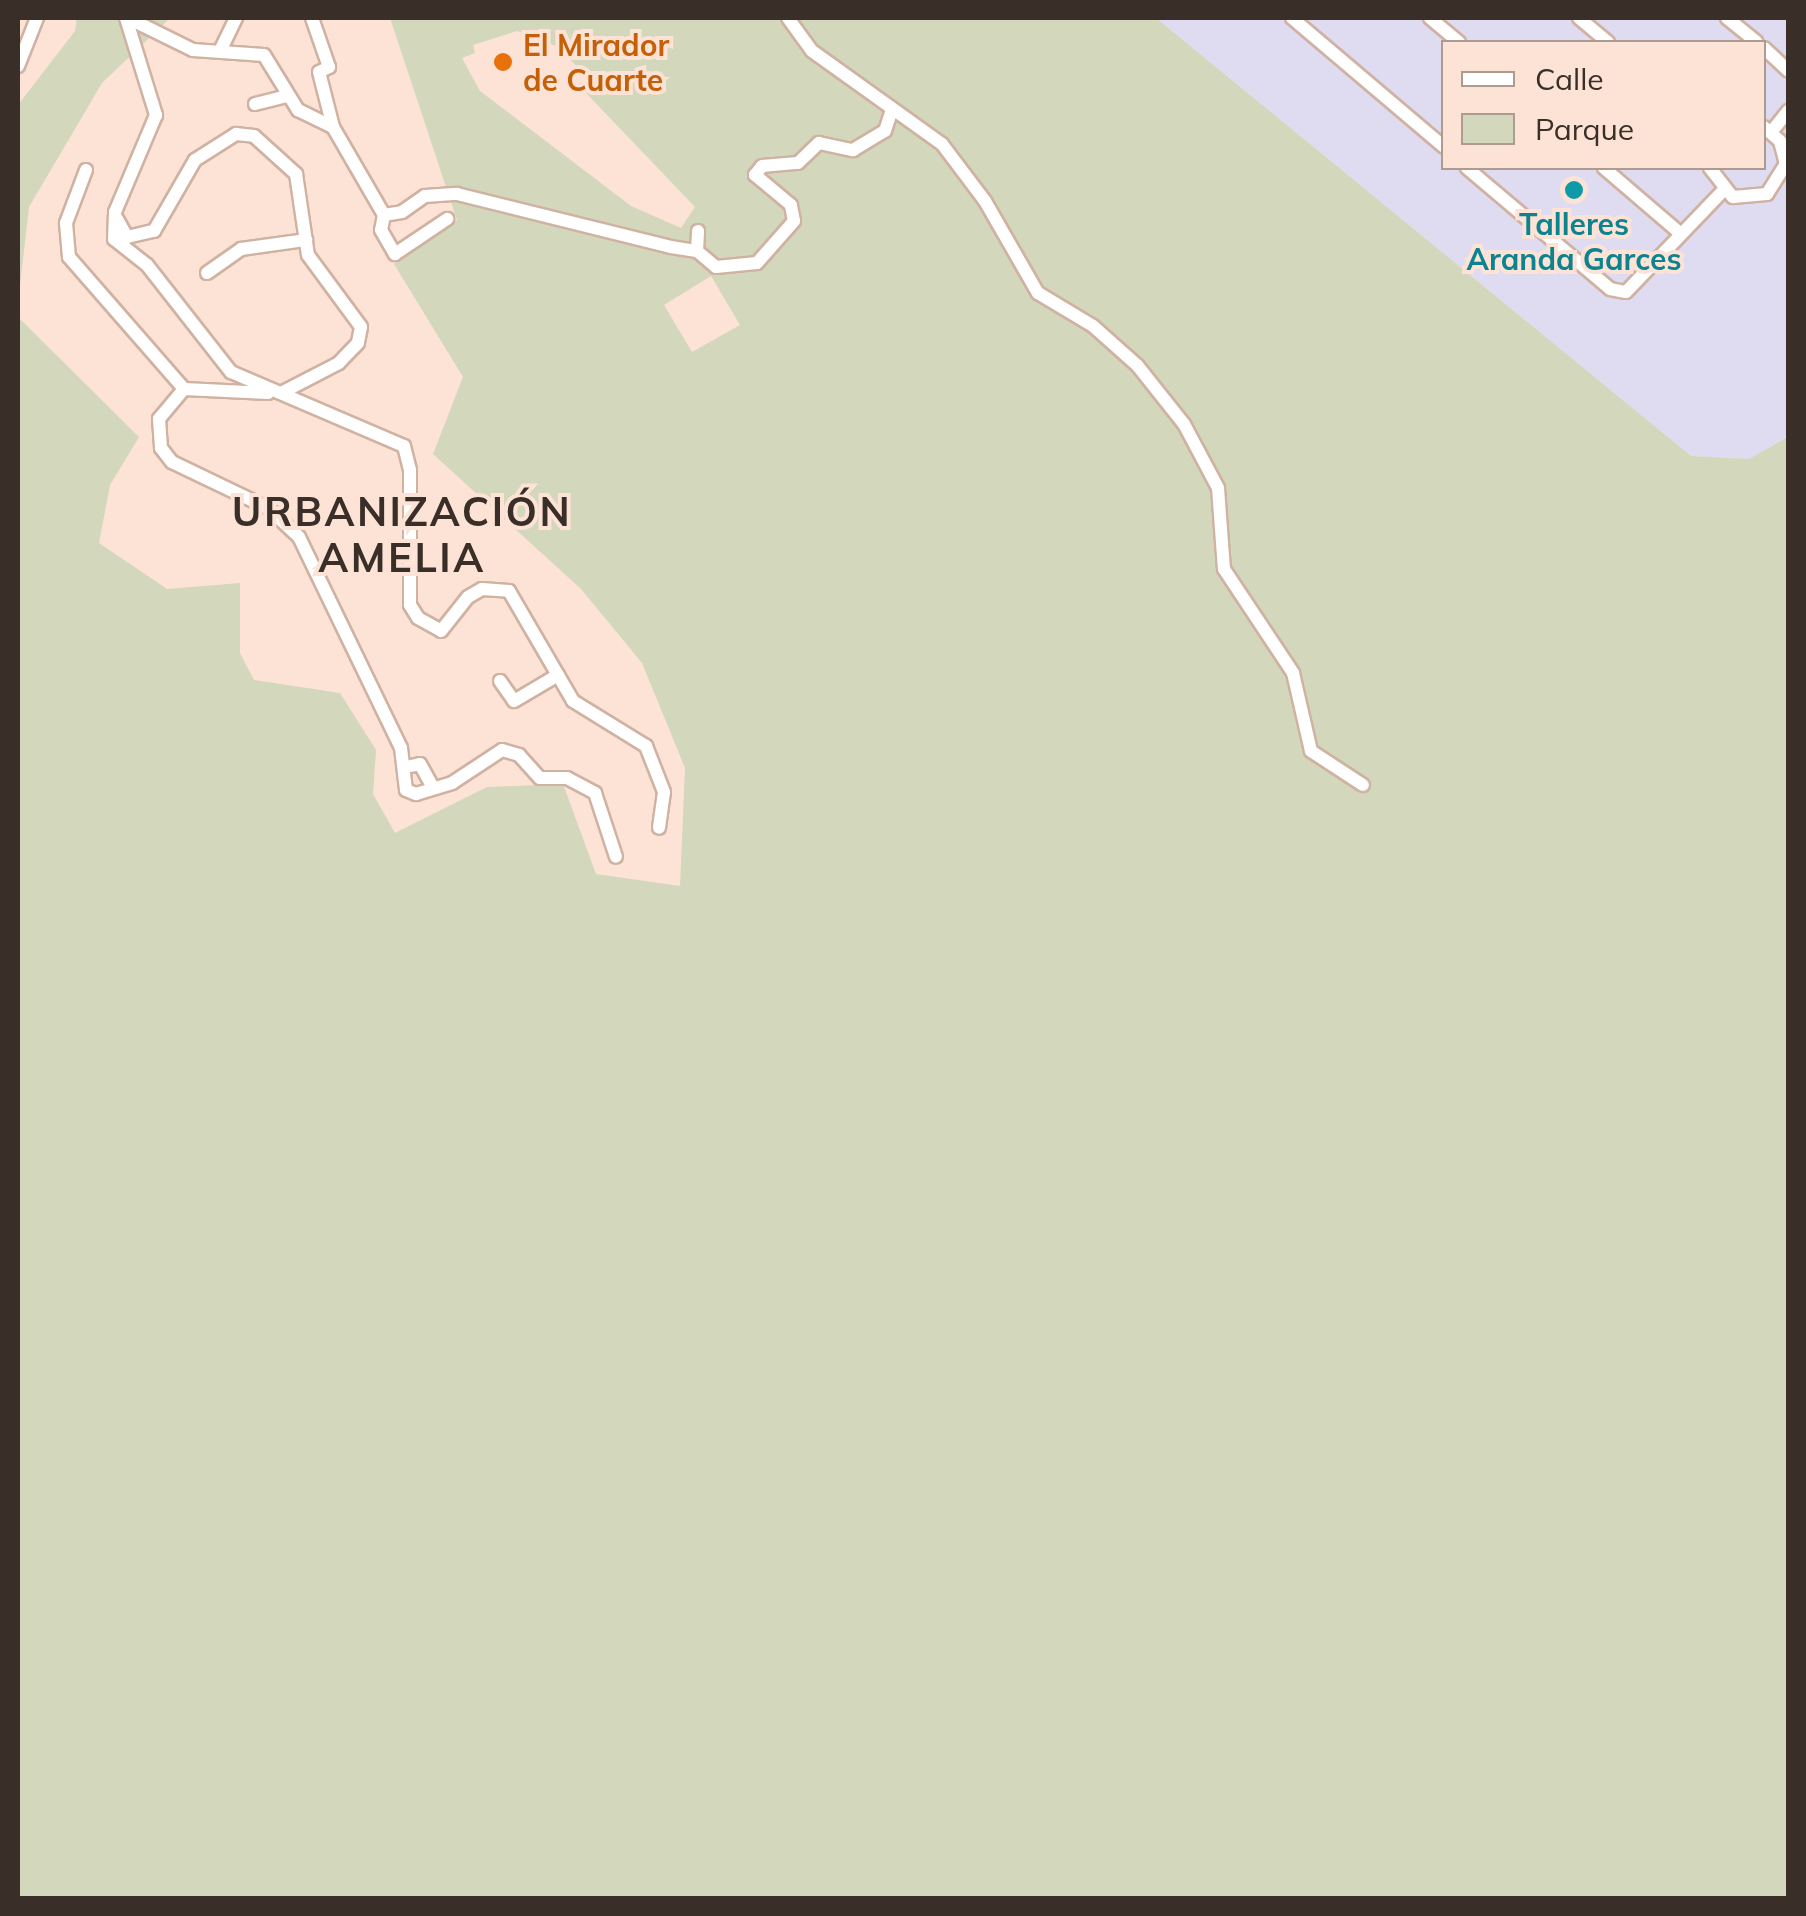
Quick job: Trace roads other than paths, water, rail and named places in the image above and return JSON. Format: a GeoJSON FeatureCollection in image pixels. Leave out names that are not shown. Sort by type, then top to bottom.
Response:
{"type":"FeatureCollection","features":[{"type":"Feature","properties":{"kind":"street"},"geometry":{"type":"LineString","coordinates":[[18,66],[38,18]]}},
{"type":"Feature","properties":{"kind":"street"},"geometry":{"type":"LineString","coordinates":[[127,18],[193,50],[264,55],[298,110],[334,126]]}},
{"type":"Feature","properties":{"kind":"street"},"geometry":{"type":"LineString","coordinates":[[127,18],[156,115],[115,212],[114,239],[147,265],[214,357],[258,388],[281,393],[404,446],[410,470],[410,605],[418,618],[441,632],[468,597],[482,590],[509,591],[573,700],[646,746],[664,792],[659,828]]}},
{"type":"Feature","properties":{"kind":"street"},"geometry":{"type":"LineString","coordinates":[[220,51],[236,18]]}},
{"type":"Feature","properties":{"kind":"street"},"geometry":{"type":"LineString","coordinates":[[312,18],[329,67],[319,72],[334,126],[384,215],[380,230],[395,254],[447,219]]}},
{"type":"Feature","properties":{"kind":"street"},"geometry":{"type":"LineString","coordinates":[[788,18],[812,51],[942,144],[985,202],[1038,293],[1094,326],[1137,366],[1184,424],[1218,488],[1224,569],[1292,673],[1310,750],[1363,785]]}},
{"type":"Feature","properties":{"kind":"street"},"geometry":{"type":"LineString","coordinates":[[1292,18],[1441,145]]}},
{"type":"Feature","properties":{"kind":"street"},"geometry":{"type":"LineString","coordinates":[[1430,18],[1457,40]]}},
{"type":"Feature","properties":{"kind":"street"},"geometry":{"type":"LineString","coordinates":[[1579,18],[1606,40]]}},
{"type":"Feature","properties":{"kind":"street"},"geometry":{"type":"LineString","coordinates":[[1728,18],[1755,40]]}},
{"type":"Feature","properties":{"kind":"street"},"geometry":{"type":"LineString","coordinates":[[1766,50],[1788,70]]}},
{"type":"Feature","properties":{"kind":"street"},"geometry":{"type":"LineString","coordinates":[[256,104],[288,96]]}},
{"type":"Feature","properties":{"kind":"street"},"geometry":{"type":"LineString","coordinates":[[384,215],[402,212],[425,196],[457,194],[696,251],[716,267],[757,262],[794,222],[791,205],[755,175],[762,166],[798,163],[819,142],[853,150],[884,131],[892,108]]}},
{"type":"Feature","properties":{"kind":"street"},"geometry":{"type":"LineString","coordinates":[[1711,170],[1723,191],[1756,198],[1776,187],[1785,152],[1768,129],[1788,111]]}},
{"type":"Feature","properties":{"kind":"street"},"geometry":{"type":"LineString","coordinates":[[86,170],[66,223],[69,257],[184,389],[281,393],[340,362],[358,343],[361,327],[318,273],[306,240],[296,174],[254,136],[222,139],[194,160],[171,208],[147,236],[122,233],[115,212]]}},
{"type":"Feature","properties":{"kind":"street"},"geometry":{"type":"LineString","coordinates":[[1469,170],[1610,289],[1638,286],[1723,191]]}},
{"type":"Feature","properties":{"kind":"street"},"geometry":{"type":"LineString","coordinates":[[1606,170],[1681,234]]}},
{"type":"Feature","properties":{"kind":"street"},"geometry":{"type":"LineString","coordinates":[[696,251],[698,231]]}},
{"type":"Feature","properties":{"kind":"street"},"geometry":{"type":"LineString","coordinates":[[207,274],[242,249],[306,240]]}},
{"type":"Feature","properties":{"kind":"street"},"geometry":{"type":"LineString","coordinates":[[184,389],[159,419],[161,448],[172,462],[268,508],[298,537],[406,767],[406,790],[433,787],[467,776],[478,761],[502,750],[519,756],[540,778],[567,778],[595,794],[616,857]]}},
{"type":"Feature","properties":{"kind":"street"},"geometry":{"type":"LineString","coordinates":[[500,682],[514,701],[558,675]]}},
{"type":"Feature","properties":{"kind":"street"},"geometry":{"type":"LineString","coordinates":[[406,767],[420,764],[433,787]]}},
{"type":"Feature","properties":{"kind":"place","name":"El Mirador de Cuarte"},"geometry":{"type":"Point","coordinates":[503,62]}},
{"type":"Feature","properties":{"kind":"place","name":"Talleres Aranda Garces"},"geometry":{"type":"Point","coordinates":[1574,190]}},
{"type":"Feature","properties":{"kind":"district","name":"URBANIZACIÓN AMELIA"},"geometry":{"type":"Point","coordinates":[402,534]}}]}
